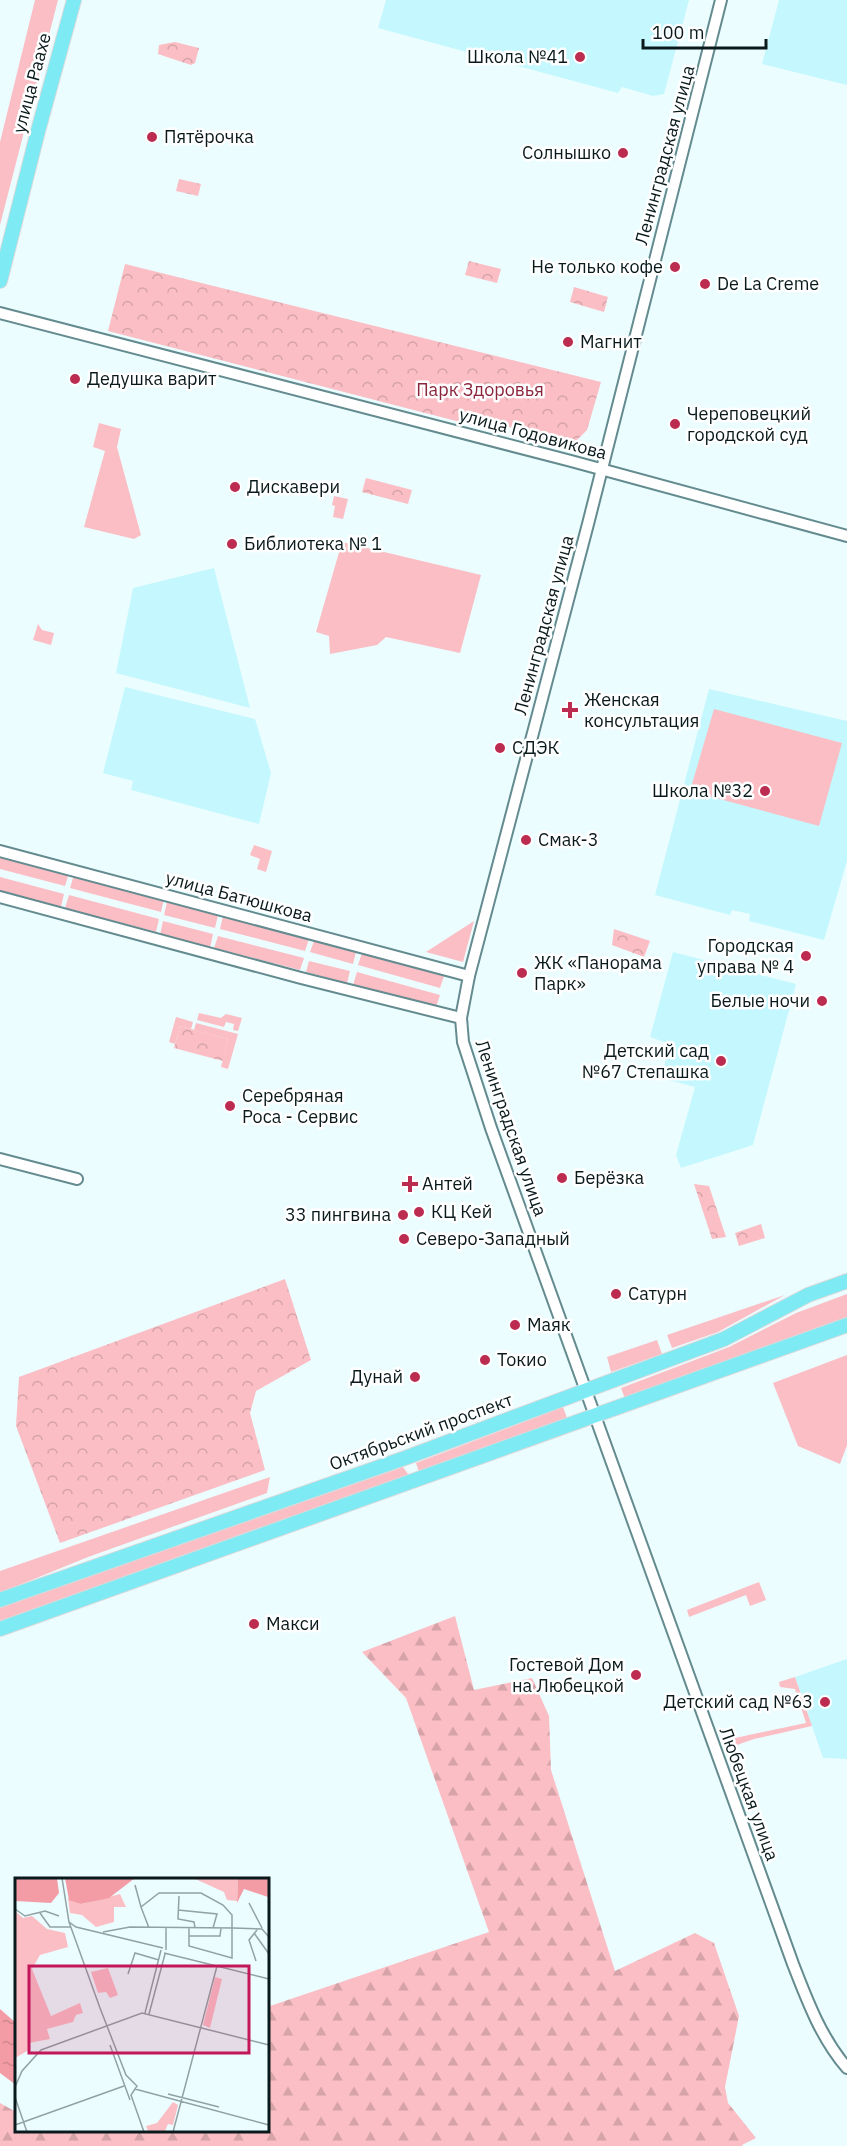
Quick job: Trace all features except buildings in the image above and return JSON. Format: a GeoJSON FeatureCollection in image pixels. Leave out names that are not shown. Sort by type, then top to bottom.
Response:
{"type":"FeatureCollection","features":[{"type":"Feature","properties":{"kind":"main road","name":"улица Раахе"},"geometry":{"type":"LineString","coordinates":[[0,281],[74,0]]}},
{"type":"Feature","properties":{"kind":"main road","name":"Октябрьский проспект"},"geometry":{"type":"LineString","coordinates":[[0,1600],[405,1458],[724,1339],[808,1295],[847,1281]]}},
{"type":"Feature","properties":{"kind":"main road"},"geometry":{"type":"LineString","coordinates":[[0,1629],[596,1417],[847,1325]]}},
{"type":"Feature","properties":{"kind":"main road"},"geometry":{"type":"LineString","coordinates":[[405,1458],[412,1464],[414,1474],[411,1482]]}},
{"type":"Feature","properties":{"kind":"street","name":"Ленинградская улица"},"geometry":{"type":"LineString","coordinates":[[586,1390],[491,1128],[463,1042],[460,1018],[721,0]]}},
{"type":"Feature","properties":{"kind":"street","name":"улица Годовикова"},"geometry":{"type":"LineString","coordinates":[[0,313],[602,469],[847,536]]}},
{"type":"Feature","properties":{"kind":"street","name":"улица Батюшкова"},"geometry":{"type":"LineString","coordinates":[[0,851],[469,976]]}},
{"type":"Feature","properties":{"kind":"street"},"geometry":{"type":"LineString","coordinates":[[0,897],[315,982],[460,1018]]}},
{"type":"Feature","properties":{"kind":"street"},"geometry":{"type":"LineString","coordinates":[[0,1159],[77,1179]]}},
{"type":"Feature","properties":{"kind":"street","name":"Любецкая улица"},"geometry":{"type":"LineString","coordinates":[[586,1390],[807,2002],[847,2068]]}},
{"type":"Feature","properties":{"kind":"shaded area","name":"Школа №41"},"geometry":{"type":"Polygon","coordinates":[[[386,0],[689,0],[664,94],[653,96],[622,87],[618,93],[378,28],[386,0]]]}},
{"type":"Feature","properties":{"kind":"shaded area"},"geometry":{"type":"Polygon","coordinates":[[[779,0],[847,0],[847,85],[762,64],[779,0]]]}},
{"type":"Feature","properties":{"kind":"shaded area"},"geometry":{"type":"Polygon","coordinates":[[[214,568],[250,708],[116,673],[133,588],[214,568]]]}},
{"type":"Feature","properties":{"kind":"shaded area"},"geometry":{"type":"Polygon","coordinates":[[[125,687],[255,719],[271,773],[259,824],[131,790],[133,781],[103,773],[125,687]]]}},
{"type":"Feature","properties":{"kind":"shaded area","name":"Школа №32"},"geometry":{"type":"Polygon","coordinates":[[[709,689],[847,721],[847,861],[824,940],[749,921],[750,914],[732,910],[730,915],[655,895],[709,689]]]}},
{"type":"Feature","properties":{"kind":"shaded area","name":"Детский сад №67 Степашка"},"geometry":{"type":"Polygon","coordinates":[[[673,952],[796,984],[753,1145],[681,1168],[676,1155],[695,1087],[661,1078],[670,1044],[650,1037],[673,952]]]}},
{"type":"Feature","properties":{"kind":"shaded area","name":"Детский сад №63"},"geometry":{"type":"Polygon","coordinates":[[[847,1659],[847,1759],[823,1758],[795,1677],[847,1659]]]}},
{"type":"Feature","properties":{"kind":"green space"},"geometry":{"type":"Polygon","coordinates":[[[35,0],[58,0],[0,225],[0,142],[35,0]]]}},
{"type":"Feature","properties":{"kind":"green space"},"geometry":{"type":"Polygon","coordinates":[[[175,42],[199,48],[195,63],[191,65],[158,54],[159,45],[175,42]]]}},
{"type":"Feature","properties":{"kind":"green space"},"geometry":{"type":"Polygon","coordinates":[[[179,179],[201,184],[198,196],[176,191],[179,179]]]}},
{"type":"Feature","properties":{"kind":"green space"},"geometry":{"type":"Polygon","coordinates":[[[469,261],[501,269],[497,283],[465,275],[469,261]]]}},
{"type":"Feature","properties":{"kind":"green space","name":"Парк Здоровья"},"geometry":{"type":"Polygon","coordinates":[[[125,264],[601,382],[587,430],[575,442],[572,450],[547,445],[535,434],[505,426],[491,430],[108,331],[125,264]]]}},
{"type":"Feature","properties":{"kind":"green space"},"geometry":{"type":"Polygon","coordinates":[[[574,287],[608,297],[604,312],[570,302],[574,287]]]}},
{"type":"Feature","properties":{"kind":"green space"},"geometry":{"type":"Polygon","coordinates":[[[99,423],[121,429],[117,447],[141,535],[134,539],[84,527],[105,451],[93,447],[99,423]]]}},
{"type":"Feature","properties":{"kind":"green space"},"geometry":{"type":"Polygon","coordinates":[[[366,478],[412,490],[408,504],[362,492],[366,478]]]}},
{"type":"Feature","properties":{"kind":"green space"},"geometry":{"type":"Polygon","coordinates":[[[334,496],[348,499],[343,519],[333,517],[334,496]]]}},
{"type":"Feature","properties":{"kind":"green space"},"geometry":{"type":"Polygon","coordinates":[[[342,542],[481,575],[460,653],[386,637],[377,645],[330,654],[329,636],[316,632],[342,542]]]}},
{"type":"Feature","properties":{"kind":"green space"},"geometry":{"type":"Polygon","coordinates":[[[38,624],[42,630],[54,633],[51,645],[33,640],[38,624]]]}},
{"type":"Feature","properties":{"kind":"green space"},"geometry":{"type":"Polygon","coordinates":[[[714,709],[842,743],[819,826],[690,791],[714,709]]]}},
{"type":"Feature","properties":{"kind":"green space"},"geometry":{"type":"Polygon","coordinates":[[[254,845],[272,851],[266,872],[257,869],[260,859],[250,855],[254,845]]]}},
{"type":"Feature","properties":{"kind":"green space"},"geometry":{"type":"Polygon","coordinates":[[[0,856],[69,873],[65,886],[0,869],[0,856]]]}},
{"type":"Feature","properties":{"kind":"green space"},"geometry":{"type":"Polygon","coordinates":[[[74,875],[164,899],[161,912],[70,888],[74,875]]]}},
{"type":"Feature","properties":{"kind":"green space"},"geometry":{"type":"Polygon","coordinates":[[[0,877],[64,894],[61,907],[0,891],[0,877]]]}},
{"type":"Feature","properties":{"kind":"green space"},"geometry":{"type":"Polygon","coordinates":[[[69,895],[159,919],[156,932],[65,908],[69,895]]]}},
{"type":"Feature","properties":{"kind":"green space"},"geometry":{"type":"Polygon","coordinates":[[[167,902],[218,915],[215,928],[164,915],[167,902]]]}},
{"type":"Feature","properties":{"kind":"green space"},"geometry":{"type":"Polygon","coordinates":[[[223,916],[309,939],[305,951],[220,929],[223,916]]]}},
{"type":"Feature","properties":{"kind":"green space"},"geometry":{"type":"Polygon","coordinates":[[[163,921],[213,934],[210,948],[160,935],[163,921]]]}},
{"type":"Feature","properties":{"kind":"green space"},"geometry":{"type":"Polygon","coordinates":[[[474,921],[463,962],[426,952],[474,921]]]}},
{"type":"Feature","properties":{"kind":"green space"},"geometry":{"type":"Polygon","coordinates":[[[614,929],[650,941],[644,957],[612,945],[614,929]]]}},
{"type":"Feature","properties":{"kind":"green space"},"geometry":{"type":"Polygon","coordinates":[[[218,936],[304,958],[300,970],[214,948],[218,936]]]}},
{"type":"Feature","properties":{"kind":"green space"},"geometry":{"type":"Polygon","coordinates":[[[314,941],[356,952],[353,964],[310,952],[314,941]]]}},
{"type":"Feature","properties":{"kind":"green space"},"geometry":{"type":"Polygon","coordinates":[[[362,953],[444,976],[440,988],[358,965],[362,953]]]}},
{"type":"Feature","properties":{"kind":"green space"},"geometry":{"type":"Polygon","coordinates":[[[309,961],[350,971],[347,983],[306,972],[309,961]]]}},
{"type":"Feature","properties":{"kind":"green space"},"geometry":{"type":"Polygon","coordinates":[[[357,972],[440,995],[436,1007],[353,985],[357,972]]]}},
{"type":"Feature","properties":{"kind":"green space"},"geometry":{"type":"Polygon","coordinates":[[[199,1013],[221,1018],[226,1014],[242,1018],[238,1031],[233,1030],[234,1024],[226,1022],[224,1027],[197,1020],[199,1013]]]}},
{"type":"Feature","properties":{"kind":"green space"},"geometry":{"type":"Polygon","coordinates":[[[176,1017],[193,1022],[191,1029],[180,1026],[175,1044],[169,1042],[176,1017]]]}},
{"type":"Feature","properties":{"kind":"green space"},"geometry":{"type":"Polygon","coordinates":[[[196,1023],[238,1034],[228,1069],[221,1067],[228,1039],[194,1030],[196,1023]]]}},
{"type":"Feature","properties":{"kind":"green space"},"geometry":{"type":"Polygon","coordinates":[[[180,1026],[228,1039],[223,1061],[174,1048],[180,1026]]]}},
{"type":"Feature","properties":{"kind":"green space"},"geometry":{"type":"Polygon","coordinates":[[[694,1184],[709,1186],[726,1237],[712,1239],[694,1184]]]}},
{"type":"Feature","properties":{"kind":"green space"},"geometry":{"type":"Polygon","coordinates":[[[761,1224],[765,1238],[739,1246],[735,1233],[761,1224]]]}},
{"type":"Feature","properties":{"kind":"green space"},"geometry":{"type":"Polygon","coordinates":[[[285,1279],[311,1360],[256,1391],[250,1413],[265,1470],[60,1543],[16,1426],[19,1377],[285,1279]]]}},
{"type":"Feature","properties":{"kind":"green space"},"geometry":{"type":"Polygon","coordinates":[[[847,1294],[847,1317],[625,1399],[621,1388],[729,1347],[796,1313],[847,1294]]]}},
{"type":"Feature","properties":{"kind":"green space"},"geometry":{"type":"Polygon","coordinates":[[[785,1295],[718,1332],[672,1348],[667,1335],[785,1295]]]}},
{"type":"Feature","properties":{"kind":"green space"},"geometry":{"type":"Polygon","coordinates":[[[657,1340],[662,1354],[611,1372],[607,1357],[657,1340]]]}},
{"type":"Feature","properties":{"kind":"green space"},"geometry":{"type":"Polygon","coordinates":[[[847,1355],[847,1445],[840,1464],[798,1446],[773,1383],[847,1355]]]}},
{"type":"Feature","properties":{"kind":"green space"},"geometry":{"type":"Polygon","coordinates":[[[563,1407],[567,1418],[419,1472],[416,1463],[563,1407]]]}},
{"type":"Feature","properties":{"kind":"green space"},"geometry":{"type":"Polygon","coordinates":[[[403,1467],[408,1474],[406,1478],[0,1621],[0,1608],[8,1604],[403,1467]]]}},
{"type":"Feature","properties":{"kind":"green space"},"geometry":{"type":"Polygon","coordinates":[[[270,1477],[267,1493],[88,1557],[0,1593],[0,1571],[270,1477]]]}},
{"type":"Feature","properties":{"kind":"green space"},"geometry":{"type":"Polygon","coordinates":[[[759,1582],[766,1600],[750,1606],[746,1595],[689,1617],[687,1610],[759,1582]]]}},
{"type":"Feature","properties":{"kind":"green space"},"geometry":{"type":"Polygon","coordinates":[[[455,1616],[474,1690],[532,1678],[549,1716],[551,1770],[615,1971],[695,1933],[714,1943],[739,2016],[725,2087],[728,2103],[756,2138],[743,2146],[0,2146],[0,2103],[15,2111],[15,2131],[268,2131],[268,2007],[489,1932],[406,1698],[362,1652],[455,1616]]]}},
{"type":"Feature","properties":{"kind":"green space"},"geometry":{"type":"Polygon","coordinates":[[[795,1677],[812,1726],[754,1739],[734,1746],[735,1738],[806,1723],[795,1689],[780,1687],[779,1682],[795,1677]]]}},
{"type":"Feature","properties":{"kind":"water"},"geometry":{"type":"Polygon","coordinates":[[[0,2009],[15,2022],[15,2084],[0,2073],[0,2009]]]}},
{"type":"Feature","properties":{"kind":"place","name":"Школа №41"},"geometry":{"type":"Point","coordinates":[580,57]}},
{"type":"Feature","properties":{"kind":"place","name":"Пятёрочка"},"geometry":{"type":"Point","coordinates":[152,137]}},
{"type":"Feature","properties":{"kind":"place","name":"Солнышко"},"geometry":{"type":"Point","coordinates":[623,153]}},
{"type":"Feature","properties":{"kind":"place","name":"Не только кофе"},"geometry":{"type":"Point","coordinates":[675,267]}},
{"type":"Feature","properties":{"kind":"place","name":"De La Creme"},"geometry":{"type":"Point","coordinates":[705,284]}},
{"type":"Feature","properties":{"kind":"place","name":"Магнит"},"geometry":{"type":"Point","coordinates":[568,342]}},
{"type":"Feature","properties":{"kind":"place","name":"Дедушка варит"},"geometry":{"type":"Point","coordinates":[75,379]}},
{"type":"Feature","properties":{"kind":"place","name":"Череповецкий городской суд"},"geometry":{"type":"Point","coordinates":[675,424]}},
{"type":"Feature","properties":{"kind":"place","name":"Дискавери"},"geometry":{"type":"Point","coordinates":[235,487]}},
{"type":"Feature","properties":{"kind":"place","name":"Библиотека № 1"},"geometry":{"type":"Point","coordinates":[232,544]}},
{"type":"Feature","properties":{"kind":"place","name":"Женская консультация"},"geometry":{"type":"Point","coordinates":[570,710]}},
{"type":"Feature","properties":{"kind":"place","name":"СДЭК"},"geometry":{"type":"Point","coordinates":[500,748]}},
{"type":"Feature","properties":{"kind":"place","name":"Школа №32"},"geometry":{"type":"Point","coordinates":[765,791]}},
{"type":"Feature","properties":{"kind":"place","name":"Смак-3"},"geometry":{"type":"Point","coordinates":[526,840]}},
{"type":"Feature","properties":{"kind":"place","name":"Городская управа № 4"},"geometry":{"type":"Point","coordinates":[806,956]}},
{"type":"Feature","properties":{"kind":"place","name":"ЖК «Панорама Парк»"},"geometry":{"type":"Point","coordinates":[522,973]}},
{"type":"Feature","properties":{"kind":"place","name":"Белые ночи"},"geometry":{"type":"Point","coordinates":[822,1001]}},
{"type":"Feature","properties":{"kind":"place","name":"Детский сад №67 Степашка"},"geometry":{"type":"Point","coordinates":[721,1061]}},
{"type":"Feature","properties":{"kind":"place","name":"Серебряная Роса - Сервис"},"geometry":{"type":"Point","coordinates":[230,1106]}},
{"type":"Feature","properties":{"kind":"place","name":"Берёзка"},"geometry":{"type":"Point","coordinates":[562,1178]}},
{"type":"Feature","properties":{"kind":"place","name":"Антей"},"geometry":{"type":"Point","coordinates":[410,1184]}},
{"type":"Feature","properties":{"kind":"place","name":"КЦ Кей"},"geometry":{"type":"Point","coordinates":[419,1212]}},
{"type":"Feature","properties":{"kind":"place","name":"33 пингвина"},"geometry":{"type":"Point","coordinates":[403,1215]}},
{"type":"Feature","properties":{"kind":"place","name":"Северо-Западный"},"geometry":{"type":"Point","coordinates":[404,1239]}},
{"type":"Feature","properties":{"kind":"place","name":"Сатурн"},"geometry":{"type":"Point","coordinates":[616,1294]}},
{"type":"Feature","properties":{"kind":"place","name":"Маяк"},"geometry":{"type":"Point","coordinates":[515,1325]}},
{"type":"Feature","properties":{"kind":"place","name":"Токио"},"geometry":{"type":"Point","coordinates":[485,1360]}},
{"type":"Feature","properties":{"kind":"place","name":"Дунай"},"geometry":{"type":"Point","coordinates":[415,1377]}},
{"type":"Feature","properties":{"kind":"place","name":"Макси"},"geometry":{"type":"Point","coordinates":[254,1624]}},
{"type":"Feature","properties":{"kind":"place","name":"Гостевой Дом на Любецкой"},"geometry":{"type":"Point","coordinates":[636,1675]}},
{"type":"Feature","properties":{"kind":"place","name":"Детский сад №63"},"geometry":{"type":"Point","coordinates":[825,1702]}}]}
